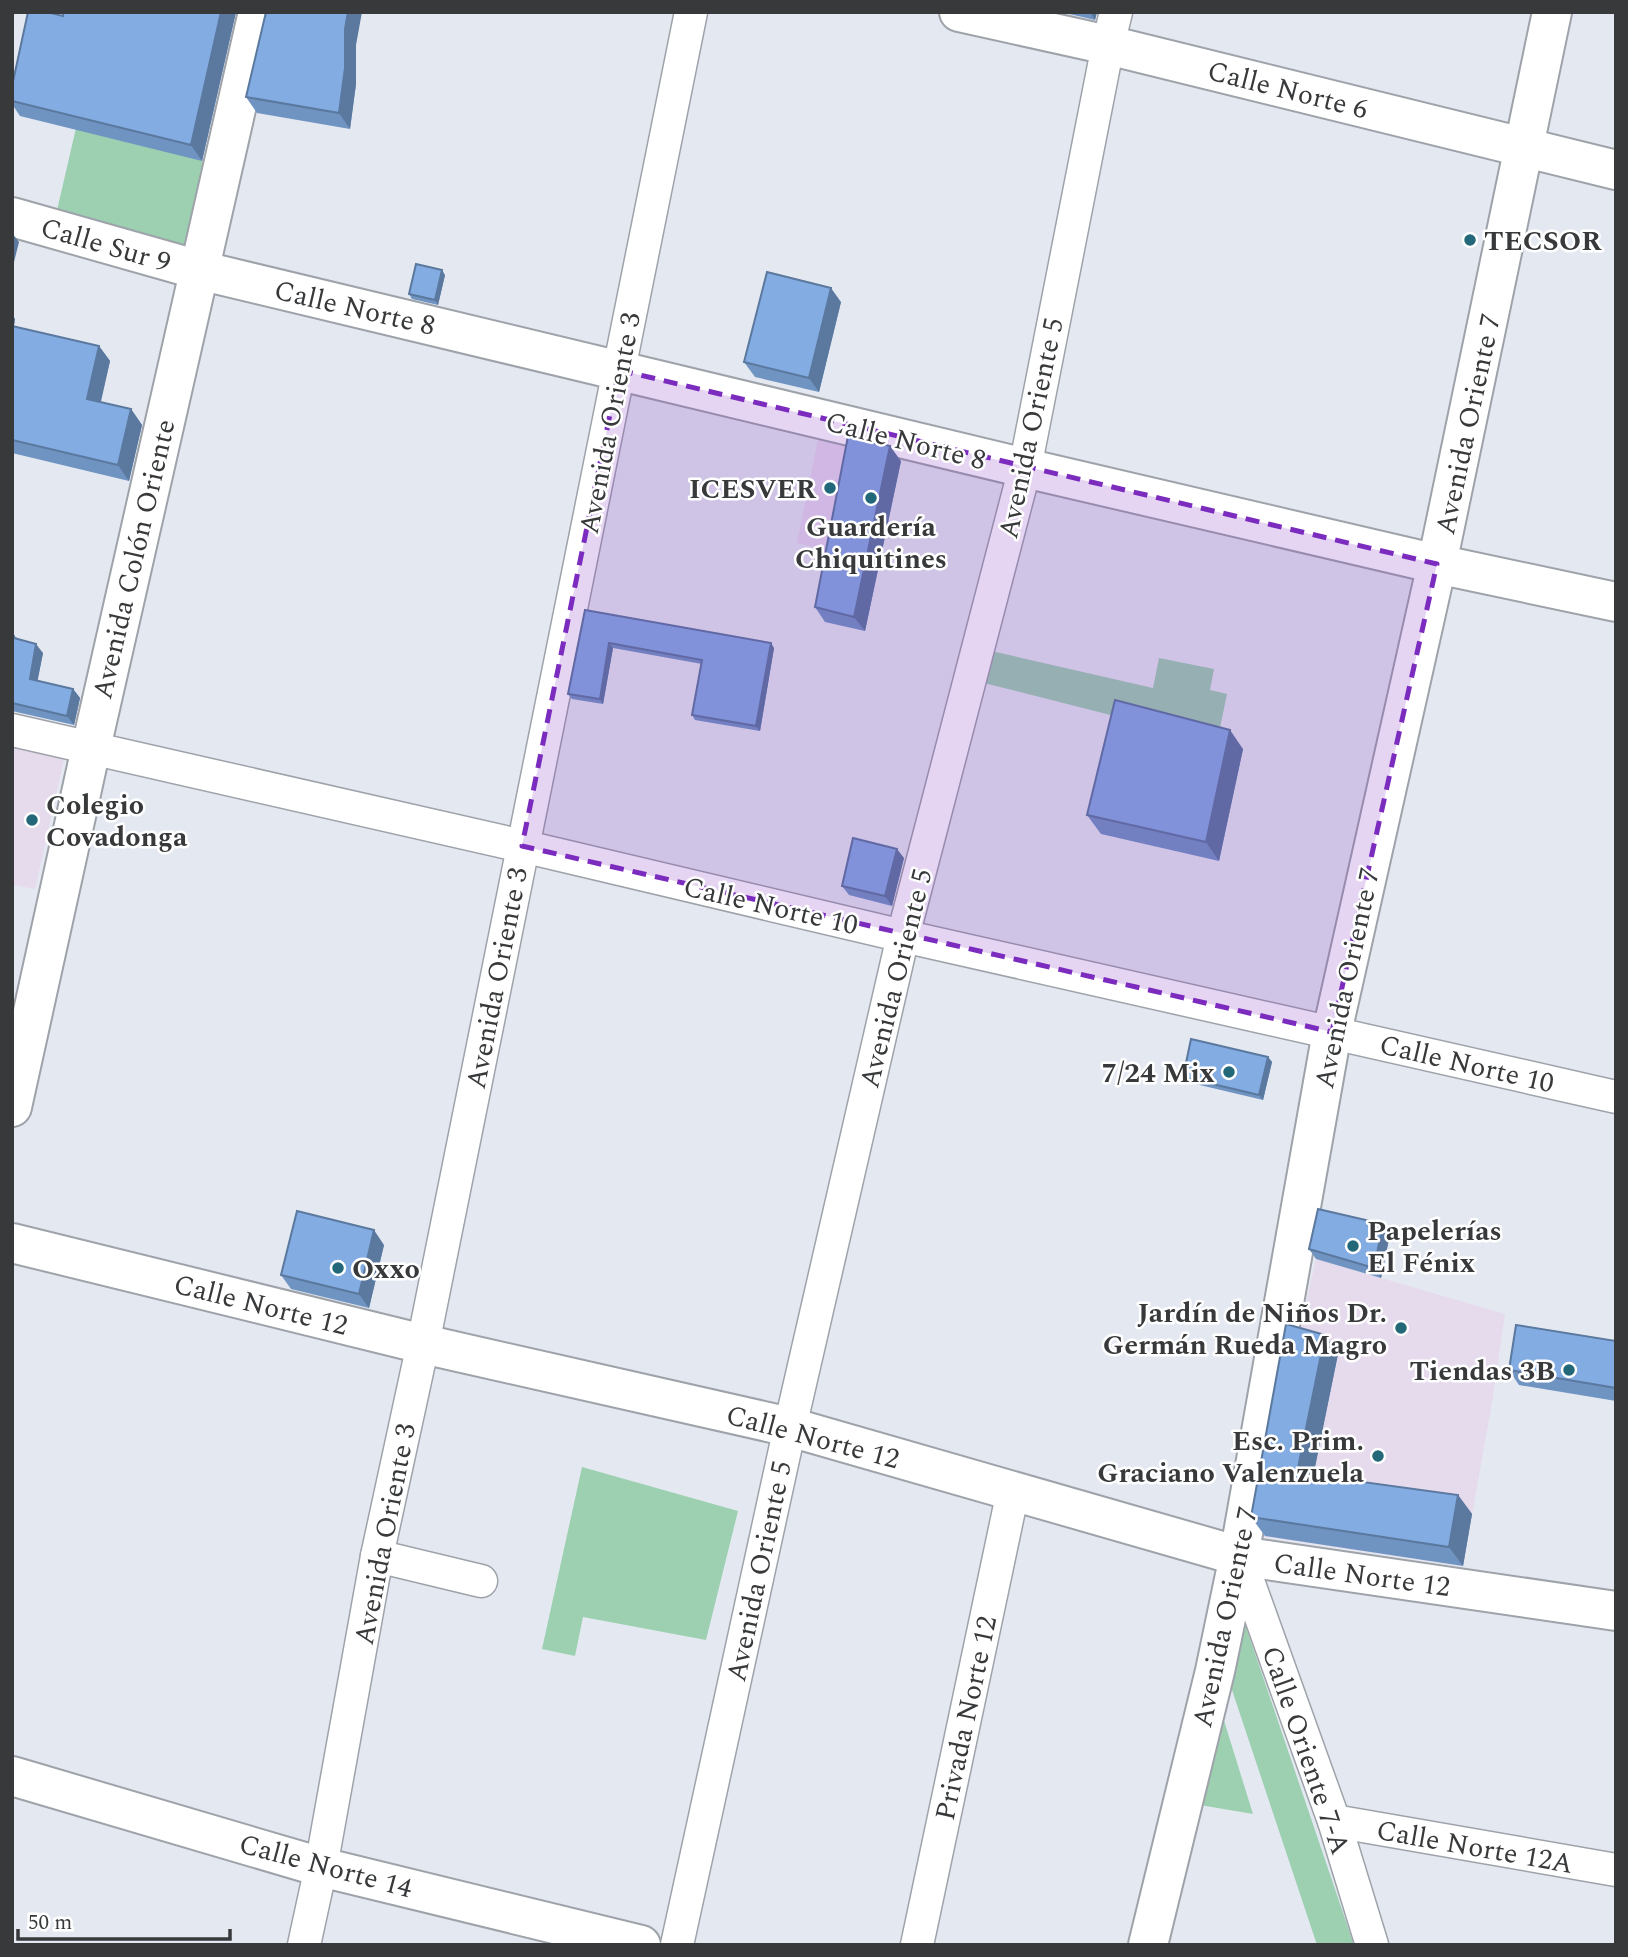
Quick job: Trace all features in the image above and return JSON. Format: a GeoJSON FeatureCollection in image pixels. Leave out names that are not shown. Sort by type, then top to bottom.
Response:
{"type":"FeatureCollection","features":[{"type":"Feature","properties":{"kind":"street","name":"Avenida Colón Oriente"},"geometry":{"type":"LineString","coordinates":[[12,1107],[258,12]]}},
{"type":"Feature","properties":{"kind":"street","name":"Avenida Oriente 3"},"geometry":{"type":"LineString","coordinates":[[304,1945],[321,1867],[377,1556],[423,1344],[691,12]]}},
{"type":"Feature","properties":{"kind":"street","name":"Calle Norte 6"},"geometry":{"type":"LineString","coordinates":[[959,12],[1112,29],[1525,147],[1616,170]]}},
{"type":"Feature","properties":{"kind":"street","name":"Avenida Oriente 7"},"geometry":{"type":"LineString","coordinates":[[1148,1945],[1215,1671],[1239,1556],[1332,1032],[1437,564],[1552,12]]}},
{"type":"Feature","properties":{"kind":"street","name":"Avenida Oriente 5"},"geometry":{"type":"LineString","coordinates":[[677,1945],[790,1427],[903,936],[1025,468],[1112,29]]}},
{"type":"Feature","properties":{"kind":"street","name":"Calle Sur 9"},"geometry":{"type":"LineString","coordinates":[[12,217],[199,270]]}},
{"type":"Feature","properties":{"kind":"street","name":"Calle Norte 8"},"geometry":{"type":"LineString","coordinates":[[199,270],[1025,468],[1437,564],[1616,602]]}},
{"type":"Feature","properties":{"kind":"street","name":"Calle Norte 10"},"geometry":{"type":"LineString","coordinates":[[12,730],[1616,1097]]}},
{"type":"Feature","properties":{"kind":"street","name":"Calle Norte 12"},"geometry":{"type":"LineString","coordinates":[[12,1243],[423,1344],[790,1427],[1239,1556],[1616,1611]]}},
{"type":"Feature","properties":{"kind":"street","name":"Privada Norte 12"},"geometry":{"type":"LineString","coordinates":[[917,1945],[1013,1491]]}},
{"type":"Feature","properties":{"kind":"street"},"geometry":{"type":"LineString","coordinates":[[377,1556],[481,1581]]}},
{"type":"Feature","properties":{"kind":"street","name":"Calle Oriente 7-A"},"geometry":{"type":"LineString","coordinates":[[1239,1556],[1334,1821],[1372,1945]]}},
{"type":"Feature","properties":{"kind":"street","name":"Calle Norte 14"},"geometry":{"type":"LineString","coordinates":[[12,1776],[321,1867],[641,1945]]}},
{"type":"Feature","properties":{"kind":"street","name":"Calle Norte 12A"},"geometry":{"type":"LineString","coordinates":[[1334,1821],[1616,1870]]}},
{"type":"Feature","properties":{"kind":"highlighted area"},"geometry":{"type":"Polygon","coordinates":[[[619,370],[1437,564],[1332,1032],[522,846],[619,370]]]}},
{"type":"Feature","properties":{"kind":"shaded area","name":"ICESVER"},"geometry":{"type":"Polygon","coordinates":[[[821,425],[861,433],[839,553],[797,543],[821,425]]]}},
{"type":"Feature","properties":{"kind":"shaded area","name":"Colegio Covadonga"},"geometry":{"type":"Polygon","coordinates":[[[12,744],[65,755],[35,889],[12,885],[12,744]]]}},
{"type":"Feature","properties":{"kind":"shaded area","name":"Esc. Prim. Graciano Valenzuela"},"geometry":{"type":"Polygon","coordinates":[[[1316,1259],[1505,1314],[1463,1566],[1259,1536],[1316,1259]]]}},
{"type":"Feature","properties":{"kind":"green space"},"geometry":{"type":"Polygon","coordinates":[[[76,128],[204,161],[183,250],[55,219],[76,128]]]}},
{"type":"Feature","properties":{"kind":"green space"},"geometry":{"type":"Polygon","coordinates":[[[987,650],[1153,688],[1159,658],[1214,669],[1210,690],[1227,694],[1217,742],[980,682],[987,650]]]}},
{"type":"Feature","properties":{"kind":"green space"},"geometry":{"type":"Polygon","coordinates":[[[582,1467],[738,1511],[706,1640],[583,1617],[575,1656],[542,1649],[582,1467]]]}},
{"type":"Feature","properties":{"kind":"green space"},"geometry":{"type":"Polygon","coordinates":[[[1245,1624],[1354,1945],[1317,1945],[1228,1678],[1245,1624]]]}},
{"type":"Feature","properties":{"kind":"green space"},"geometry":{"type":"Polygon","coordinates":[[[1217,1698],[1253,1814],[1194,1804],[1217,1698]]]}},
{"type":"Feature","properties":{"kind":"building"},"geometry":{"type":"Polygon","coordinates":[[[28,12],[47,12],[63,16],[63,12],[221,12],[191,145],[12,101],[12,86],[28,12]]]}},
{"type":"Feature","properties":{"kind":"building"},"geometry":{"type":"Polygon","coordinates":[[[266,12],[348,12],[339,113],[246,97],[266,12]]]}},
{"type":"Feature","properties":{"kind":"building"},"geometry":{"type":"Polygon","coordinates":[[[416,264],[442,270],[435,300],[409,294],[416,264]]]}},
{"type":"Feature","properties":{"kind":"building"},"geometry":{"type":"Polygon","coordinates":[[[767,272],[831,288],[809,378],[744,362],[767,272]]]}},
{"type":"Feature","properties":{"kind":"building"},"geometry":{"type":"Polygon","coordinates":[[[12,326],[99,346],[87,399],[131,409],[118,465],[12,440],[12,326]]]}},
{"type":"Feature","properties":{"kind":"building","name":"Guardería Chiquitines"},"geometry":{"type":"Polygon","coordinates":[[[848,436],[890,446],[854,617],[815,607],[848,436]]]}},
{"type":"Feature","properties":{"kind":"building"},"geometry":{"type":"Polygon","coordinates":[[[585,610],[771,643],[756,726],[692,715],[702,660],[609,643],[600,699],[568,694],[585,610]]]}},
{"type":"Feature","properties":{"kind":"building"},"geometry":{"type":"Polygon","coordinates":[[[12,635],[14,638],[36,644],[30,679],[73,689],[67,716],[12,703],[12,635]]]}},
{"type":"Feature","properties":{"kind":"building"},"geometry":{"type":"Polygon","coordinates":[[[1115,700],[1230,730],[1206,842],[1087,815],[1115,700]]]}},
{"type":"Feature","properties":{"kind":"building"},"geometry":{"type":"Polygon","coordinates":[[[853,838],[897,849],[885,896],[842,886],[853,838]]]}},
{"type":"Feature","properties":{"kind":"building","name":"7/24 Mix"},"geometry":{"type":"Polygon","coordinates":[[[1191,1039],[1268,1057],[1259,1095],[1183,1077],[1191,1039]]]}},
{"type":"Feature","properties":{"kind":"building","name":"Papelerías El Fénix"},"geometry":{"type":"Polygon","coordinates":[[[1318,1209],[1383,1224],[1374,1268],[1309,1249],[1318,1209]]]}},
{"type":"Feature","properties":{"kind":"building","name":"Oxxo"},"geometry":{"type":"Polygon","coordinates":[[[297,1211],[374,1230],[359,1294],[281,1275],[297,1211]]]}},
{"type":"Feature","properties":{"kind":"building"},"geometry":{"type":"Polygon","coordinates":[[[1286,1324],[1325,1335],[1297,1473],[1458,1495],[1449,1547],[1251,1517],[1286,1324]]]}},
{"type":"Feature","properties":{"kind":"building","name":"Tiendas 3B"},"geometry":{"type":"Polygon","coordinates":[[[1516,1325],[1616,1341],[1616,1388],[1509,1370],[1516,1325]]]}},
{"type":"Feature","properties":{"kind":"place","name":"TECSOR"},"geometry":{"type":"Point","coordinates":[1470,240]}},
{"type":"Feature","properties":{"kind":"place","name":"ICESVER"},"geometry":{"type":"Point","coordinates":[830,488]}},
{"type":"Feature","properties":{"kind":"place","name":"Guardería Chiquitines"},"geometry":{"type":"Point","coordinates":[871,498]}},
{"type":"Feature","properties":{"kind":"place","name":"Colegio Covadonga"},"geometry":{"type":"Point","coordinates":[32,820]}},
{"type":"Feature","properties":{"kind":"place","name":"7/24 Mix"},"geometry":{"type":"Point","coordinates":[1229,1072]}},
{"type":"Feature","properties":{"kind":"place","name":"Papelerías El Fénix"},"geometry":{"type":"Point","coordinates":[1353,1246]}},
{"type":"Feature","properties":{"kind":"place","name":"Oxxo"},"geometry":{"type":"Point","coordinates":[338,1268]}},
{"type":"Feature","properties":{"kind":"place","name":"Jardín de Niños Dr. Germán Rueda Magro"},"geometry":{"type":"Point","coordinates":[1401,1328]}},
{"type":"Feature","properties":{"kind":"place","name":"Tiendas 3B"},"geometry":{"type":"Point","coordinates":[1569,1370]}},
{"type":"Feature","properties":{"kind":"place","name":"Esc. Prim. Graciano Valenzuela"},"geometry":{"type":"Point","coordinates":[1378,1456]}}]}
